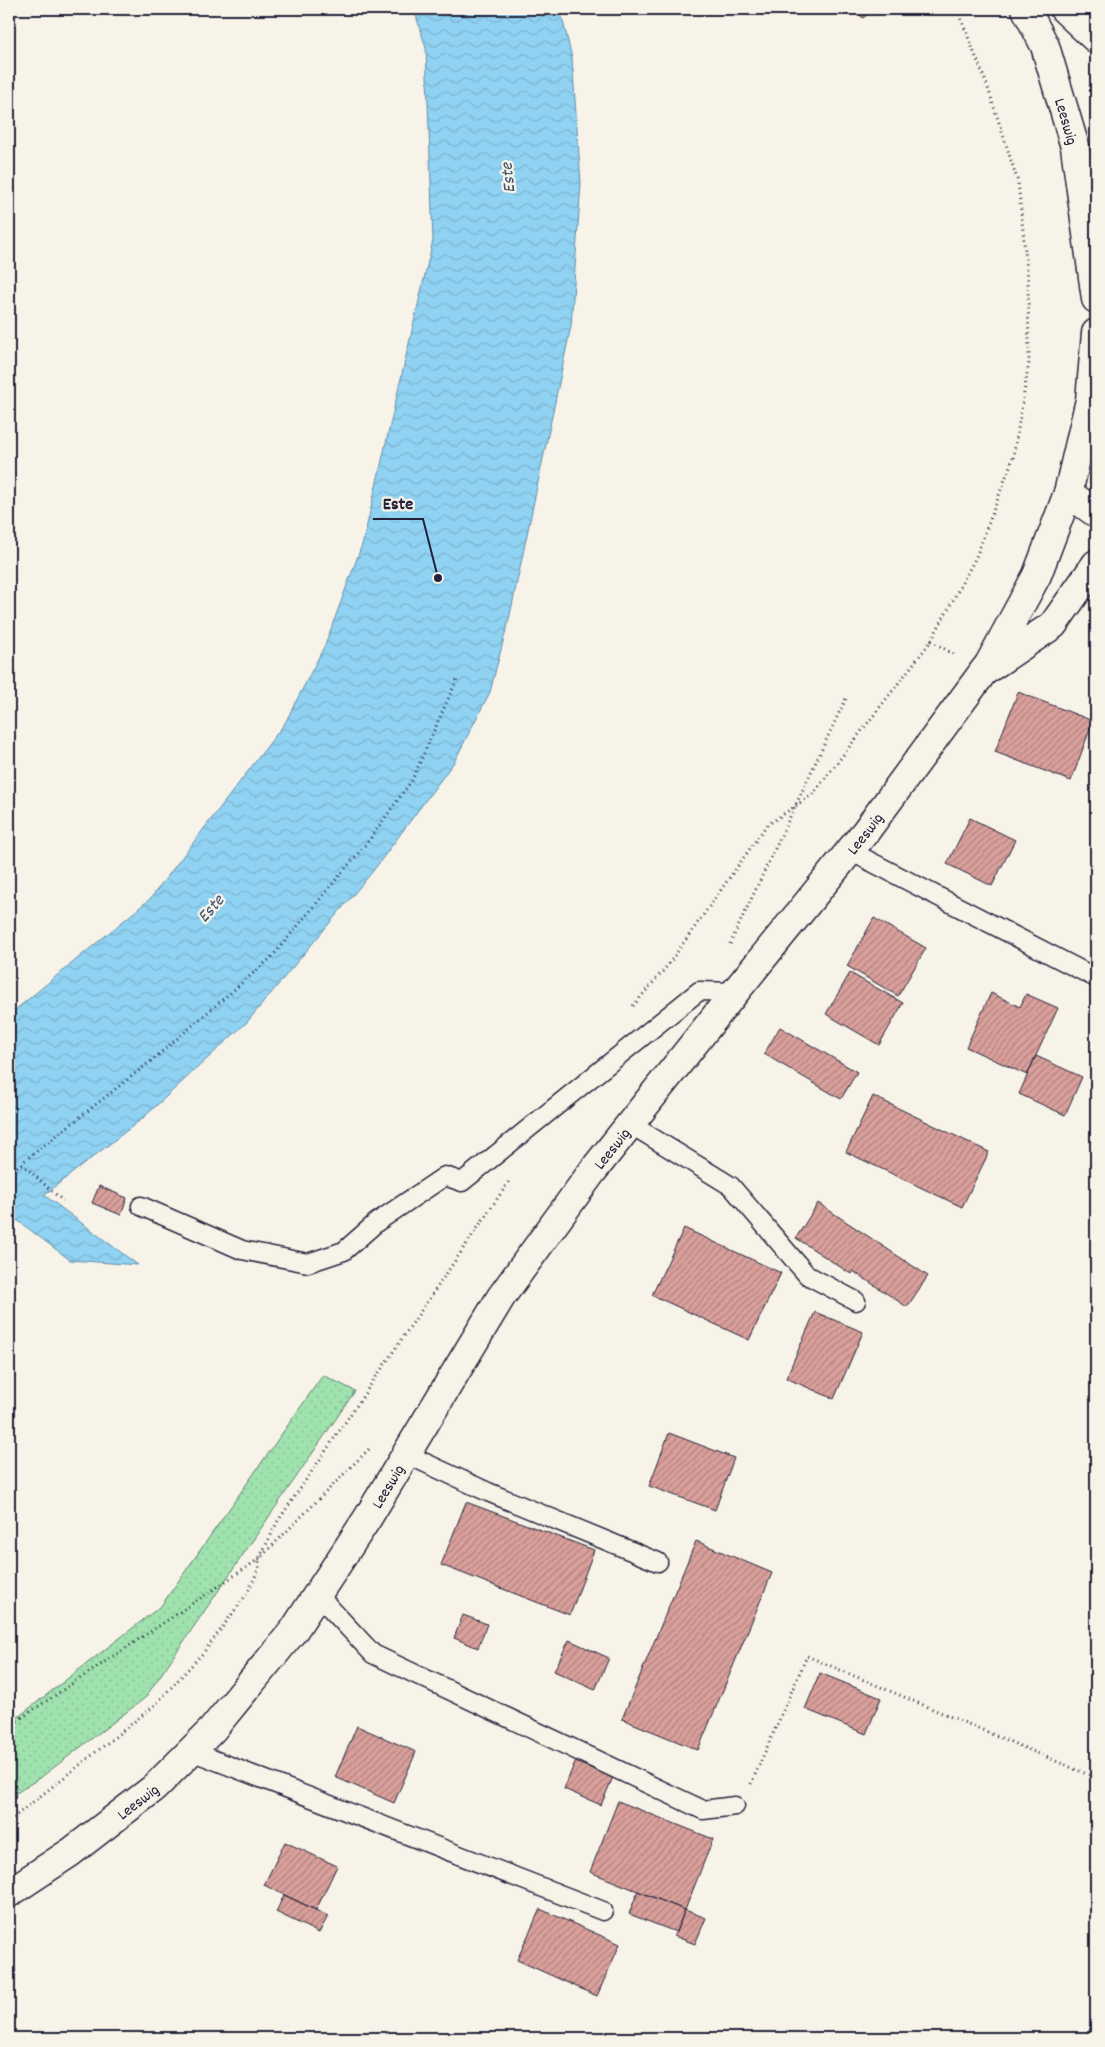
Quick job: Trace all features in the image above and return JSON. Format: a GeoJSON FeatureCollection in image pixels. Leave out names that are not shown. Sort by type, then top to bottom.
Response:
{"type":"FeatureCollection","features":[{"type":"Feature","properties":{"kind":"street","name":"Leeswig"},"geometry":{"type":"LineString","coordinates":[[1026,9],[1045,46],[1075,147],[1096,299]]}},
{"type":"Feature","properties":{"kind":"street"},"geometry":{"type":"LineString","coordinates":[[1064,9],[1096,39]]}},
{"type":"Feature","properties":{"kind":"street","name":"Leeswig"},"geometry":{"type":"LineString","coordinates":[[9,1893],[71,1852],[154,1788],[212,1730],[243,1695],[294,1630],[318,1595],[501,1297],[592,1172],[630,1124],[725,991],[850,851],[983,672],[1037,576],[1068,493],[1090,400],[1096,333]]}},
{"type":"Feature","properties":{"kind":"street"},"geometry":{"type":"LineString","coordinates":[[1068,493],[1096,513]]}},
{"type":"Feature","properties":{"kind":"street"},"geometry":{"type":"LineString","coordinates":[[983,672],[1053,625],[1096,564]]}},
{"type":"Feature","properties":{"kind":"lane"},"geometry":{"type":"LineString","coordinates":[[850,851],[1096,978]]}},
{"type":"Feature","properties":{"kind":"lane"},"geometry":{"type":"LineString","coordinates":[[142,1206],[242,1250],[308,1263],[344,1251],[377,1222],[445,1176],[462,1182],[699,990],[725,991]]}},
{"type":"Feature","properties":{"kind":"lane"},"geometry":{"type":"LineString","coordinates":[[630,1124],[731,1186],[807,1275],[856,1301]]}},
{"type":"Feature","properties":{"kind":"lane"},"geometry":{"type":"LineString","coordinates":[[406,1454],[488,1492],[658,1562]]}},
{"type":"Feature","properties":{"kind":"lane"},"geometry":{"type":"LineString","coordinates":[[318,1595],[374,1654],[703,1810],[735,1806]]}},
{"type":"Feature","properties":{"kind":"lane"},"geometry":{"type":"LineString","coordinates":[[191,1751],[603,1911]]}},
{"type":"Feature","properties":{"kind":"path"},"geometry":{"type":"LineString","coordinates":[[631,1009],[668,965],[766,826],[814,794],[931,641],[976,557],[1013,458],[1021,422],[1030,363],[1028,280],[1018,182],[987,85],[957,9]]}},
{"type":"Feature","properties":{"kind":"path"},"geometry":{"type":"LineString","coordinates":[[9,1173],[152,1061],[271,958],[370,840],[412,780],[457,679]]}},
{"type":"Feature","properties":{"kind":"path"},"geometry":{"type":"LineString","coordinates":[[725,991],[730,943],[847,696]]}},
{"type":"Feature","properties":{"kind":"path"},"geometry":{"type":"LineString","coordinates":[[22,1164],[63,1201]]}},
{"type":"Feature","properties":{"kind":"path"},"geometry":{"type":"LineString","coordinates":[[9,1821],[154,1706],[204,1652],[247,1594],[259,1568],[259,1559],[278,1521],[514,1175]]}},
{"type":"Feature","properties":{"kind":"path"},"geometry":{"type":"LineString","coordinates":[[9,1726],[259,1559],[372,1446]]}},
{"type":"Feature","properties":{"kind":"path"},"geometry":{"type":"LineString","coordinates":[[735,1806],[745,1799],[807,1656],[1096,1778]]}},
{"type":"Feature","properties":{"kind":"green space"},"geometry":{"type":"Polygon","coordinates":[[[323,1375],[355,1391],[145,1698],[44,1775],[9,1798],[9,1724],[161,1606],[323,1375]]]}},
{"type":"Feature","properties":{"kind":"water"},"geometry":{"type":"Polygon","coordinates":[[[414,9],[560,9],[572,58],[581,183],[571,326],[510,615],[490,692],[454,762],[373,871],[247,1022],[143,1118],[44,1195],[138,1265],[70,1260],[9,1214],[9,1015],[150,899],[285,723],[325,645],[363,542],[433,240],[426,48],[414,9]]]}},
{"type":"Feature","properties":{"kind":"building"},"geometry":{"type":"Polygon","coordinates":[[[855,9],[874,9],[863,18],[855,9]]]}},
{"type":"Feature","properties":{"kind":"building"},"geometry":{"type":"Polygon","coordinates":[[[1018,692],[1093,721],[1071,781],[995,752],[1018,692]]]}},
{"type":"Feature","properties":{"kind":"building"},"geometry":{"type":"Polygon","coordinates":[[[970,818],[1015,840],[992,886],[947,864],[970,818]]]}},
{"type":"Feature","properties":{"kind":"building"},"geometry":{"type":"Polygon","coordinates":[[[874,918],[926,948],[898,996],[847,966],[874,918]]]}},
{"type":"Feature","properties":{"kind":"building"},"geometry":{"type":"Polygon","coordinates":[[[850,973],[903,1003],[879,1045],[826,1014],[850,973]]]}},
{"type":"Feature","properties":{"kind":"building"},"geometry":{"type":"Polygon","coordinates":[[[991,993],[1020,1007],[1026,994],[1058,1008],[1027,1075],[966,1047],[991,993]]]}},
{"type":"Feature","properties":{"kind":"building"},"geometry":{"type":"Polygon","coordinates":[[[780,1027],[857,1072],[841,1099],[764,1054],[780,1027]]]}},
{"type":"Feature","properties":{"kind":"building"},"geometry":{"type":"Polygon","coordinates":[[[1036,1056],[1082,1077],[1065,1115],[1019,1094],[1036,1056]]]}},
{"type":"Feature","properties":{"kind":"building"},"geometry":{"type":"Polygon","coordinates":[[[873,1096],[989,1152],[962,1207],[846,1152],[873,1096]]]}},
{"type":"Feature","properties":{"kind":"building"},"geometry":{"type":"Polygon","coordinates":[[[99,1186],[127,1198],[121,1215],[92,1203],[99,1186]]]}},
{"type":"Feature","properties":{"kind":"building"},"geometry":{"type":"Polygon","coordinates":[[[818,1203],[928,1276],[907,1307],[853,1271],[851,1274],[796,1238],[818,1203]]]}},
{"type":"Feature","properties":{"kind":"building"},"geometry":{"type":"Polygon","coordinates":[[[684,1228],[781,1273],[749,1340],[652,1295],[684,1228]]]}},
{"type":"Feature","properties":{"kind":"building"},"geometry":{"type":"Polygon","coordinates":[[[815,1312],[863,1332],[834,1399],[786,1378],[815,1312]]]}},
{"type":"Feature","properties":{"kind":"building"},"geometry":{"type":"Polygon","coordinates":[[[669,1433],[734,1458],[715,1510],[649,1486],[669,1433]]]}},
{"type":"Feature","properties":{"kind":"building"},"geometry":{"type":"Polygon","coordinates":[[[466,1502],[594,1550],[570,1615],[441,1565],[466,1502]]]}},
{"type":"Feature","properties":{"kind":"building"},"geometry":{"type":"Polygon","coordinates":[[[696,1541],[772,1573],[698,1750],[622,1719],[696,1541]]]}},
{"type":"Feature","properties":{"kind":"building"},"geometry":{"type":"Polygon","coordinates":[[[463,1615],[487,1624],[478,1648],[454,1638],[463,1615]]]}},
{"type":"Feature","properties":{"kind":"building"},"geometry":{"type":"Polygon","coordinates":[[[569,1640],[609,1658],[595,1690],[554,1671],[569,1640]]]}},
{"type":"Feature","properties":{"kind":"building"},"geometry":{"type":"Polygon","coordinates":[[[820,1673],[881,1698],[866,1734],[805,1709],[820,1673]]]}},
{"type":"Feature","properties":{"kind":"building"},"geometry":{"type":"Polygon","coordinates":[[[357,1726],[416,1752],[394,1803],[335,1777],[357,1726]]]}},
{"type":"Feature","properties":{"kind":"building"},"geometry":{"type":"Polygon","coordinates":[[[575,1762],[613,1777],[601,1805],[564,1789],[575,1762]]]}},
{"type":"Feature","properties":{"kind":"building"},"geometry":{"type":"Polygon","coordinates":[[[618,1801],[713,1839],[685,1910],[590,1872],[618,1801]]]}},
{"type":"Feature","properties":{"kind":"building"},"geometry":{"type":"Polygon","coordinates":[[[285,1842],[337,1866],[316,1910],[264,1885],[285,1842]]]}},
{"type":"Feature","properties":{"kind":"building"},"geometry":{"type":"Polygon","coordinates":[[[638,1891],[685,1910],[676,1932],[629,1914],[638,1891]]]}},
{"type":"Feature","properties":{"kind":"building"},"geometry":{"type":"Polygon","coordinates":[[[284,1895],[328,1916],[319,1933],[276,1912],[284,1895]]]}},
{"type":"Feature","properties":{"kind":"building"},"geometry":{"type":"Polygon","coordinates":[[[540,1909],[620,1944],[597,1996],[517,1960],[540,1909]]]}},
{"type":"Feature","properties":{"kind":"building"},"geometry":{"type":"Polygon","coordinates":[[[685,1910],[706,1918],[695,1944],[674,1936],[685,1910]]]}},
{"type":"Feature","properties":{"kind":"place","name":"Este"},"geometry":{"type":"Point","coordinates":[438,578]}}]}
